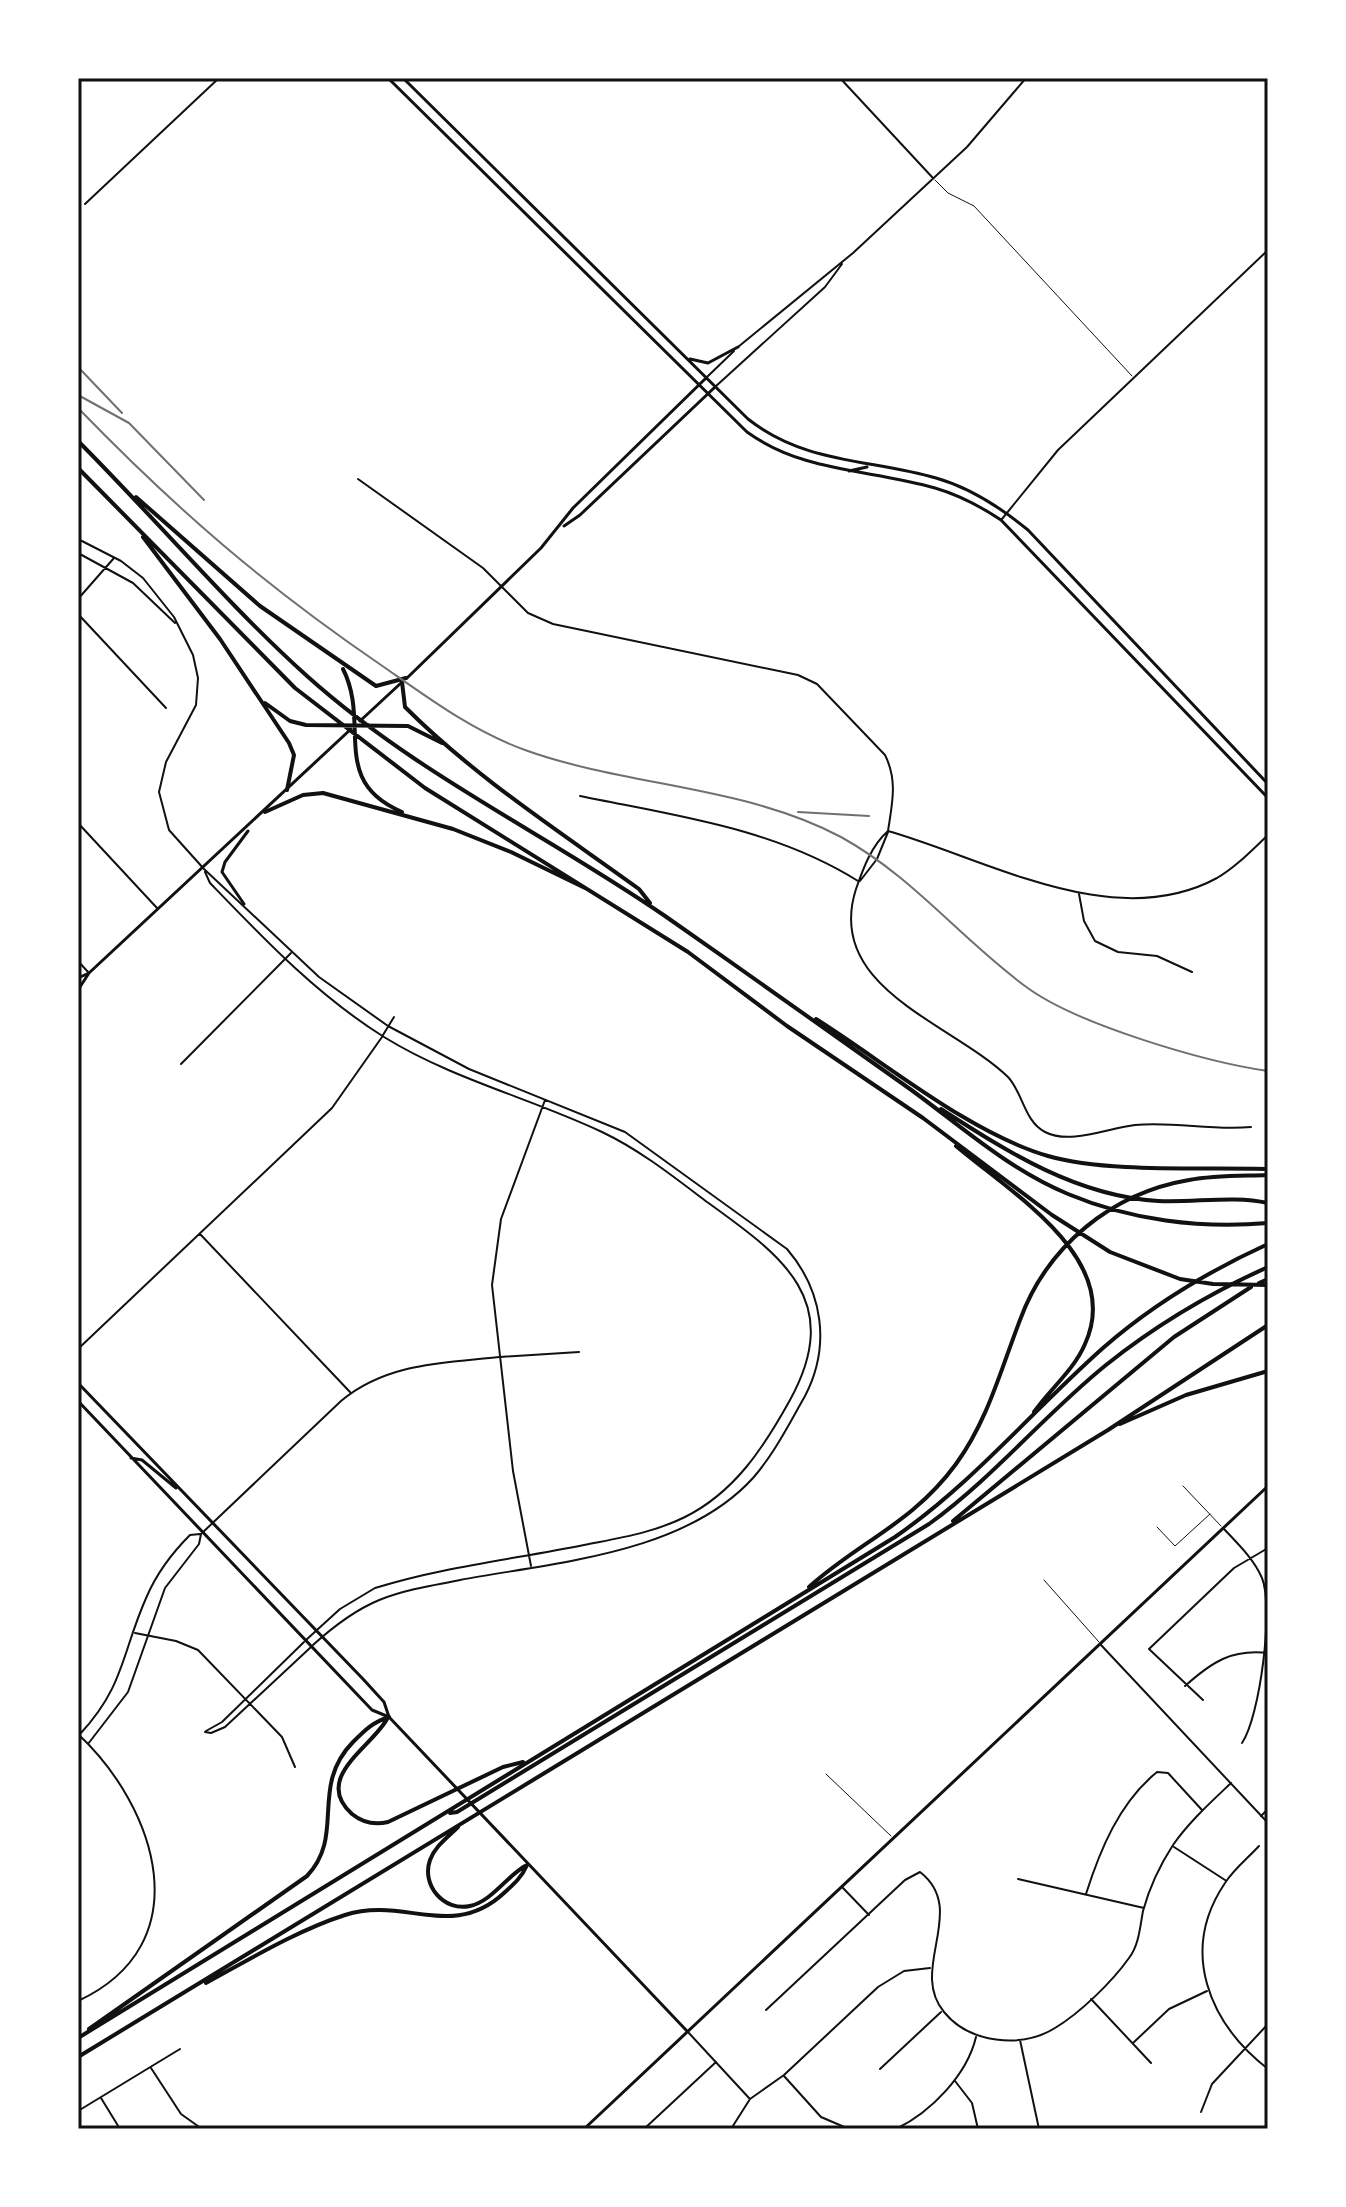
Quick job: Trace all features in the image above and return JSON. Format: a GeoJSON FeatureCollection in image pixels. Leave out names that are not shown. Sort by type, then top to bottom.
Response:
{"type":"FeatureCollection","features":[{"type":"Feature","properties":{"kind":"highway"},"geometry":{"type":"LineString","coordinates":[[78,441],[307,676],[377,734],[433,774],[608,877],[781,996],[1011,1164],[1084,1200],[1120,1212],[1175,1222],[1268,1223]]}},
{"type":"Feature","properties":{"kind":"highway"},"geometry":{"type":"LineString","coordinates":[[78,468],[295,688],[370,750],[438,797],[612,902],[923,1118],[1052,1215],[1110,1252],[1180,1279],[1213,1284],[1268,1282]]}},
{"type":"Feature","properties":{"kind":"highway"},"geometry":{"type":"LineString","coordinates":[[109,472],[260,606],[342,666],[370,684],[393,686],[404,680]]}},
{"type":"Feature","properties":{"kind":"highway"},"geometry":{"type":"LineString","coordinates":[[140,531],[263,702],[294,755],[287,790]]}},
{"type":"Feature","properties":{"kind":"highway"},"geometry":{"type":"LineString","coordinates":[[342,666],[354,702],[356,767],[367,788],[384,805],[511,852],[612,902]]}},
{"type":"Feature","properties":{"kind":"highway"},"geometry":{"type":"LineString","coordinates":[[404,680],[405,707],[450,749],[639,889],[653,908]]}},
{"type":"Feature","properties":{"kind":"highway"},"geometry":{"type":"LineString","coordinates":[[263,702],[290,721],[325,726],[408,726],[450,749]]}},
{"type":"Feature","properties":{"kind":"highway"},"geometry":{"type":"LineString","coordinates":[[265,812],[315,792],[411,817]]}},
{"type":"Feature","properties":{"kind":"highway"},"geometry":{"type":"LineString","coordinates":[[781,996],[939,1099],[1028,1149],[1073,1161],[1102,1164],[1268,1172]]}},
{"type":"Feature","properties":{"kind":"highway"},"geometry":{"type":"LineString","coordinates":[[915,1093],[1017,1157],[1073,1183],[1117,1195],[1156,1201],[1247,1200],[1268,1203]]}},
{"type":"Feature","properties":{"kind":"highway"},"geometry":{"type":"LineString","coordinates":[[923,1118],[1063,1238],[1089,1278],[1093,1313],[1087,1341],[1070,1369],[1027,1421]]}},
{"type":"Feature","properties":{"kind":"highway"},"geometry":{"type":"LineString","coordinates":[[803,1593],[825,1573],[901,1522],[957,1463],[984,1418],[1026,1305],[1053,1261],[1081,1230],[1133,1197],[1171,1183],[1268,1172]]}},
{"type":"Feature","properties":{"kind":"highway"},"geometry":{"type":"LineString","coordinates":[[455,1810],[481,1790],[924,1517],[972,1476],[1105,1347],[1173,1295],[1268,1244]]}},
{"type":"Feature","properties":{"kind":"highway"},"geometry":{"type":"LineString","coordinates":[[78,2037],[448,1813],[485,1795],[929,1524],[987,1480],[1104,1367],[1193,1304],[1268,1267]]}},
{"type":"Feature","properties":{"kind":"highway"},"geometry":{"type":"LineString","coordinates":[[939,1533],[1174,1337],[1216,1307],[1268,1282]]}},
{"type":"Feature","properties":{"kind":"highway"},"geometry":{"type":"LineString","coordinates":[[78,2057],[1108,1430],[1268,1325]]}},
{"type":"Feature","properties":{"kind":"highway"},"geometry":{"type":"LineString","coordinates":[[1108,1430],[1186,1395],[1268,1371]]}},
{"type":"Feature","properties":{"kind":"highway"},"geometry":{"type":"LineString","coordinates":[[389,1717],[341,1774],[340,1793],[344,1805],[363,1820],[383,1824],[503,1767],[526,1762]]}},
{"type":"Feature","properties":{"kind":"highway"},"geometry":{"type":"LineString","coordinates":[[78,2037],[307,1876],[326,1842],[328,1786],[336,1763],[374,1721],[389,1717]]}},
{"type":"Feature","properties":{"kind":"highway"},"geometry":{"type":"LineString","coordinates":[[466,1820],[438,1846],[429,1861],[428,1880],[441,1899],[457,1907],[480,1903],[527,1865]]}},
{"type":"Feature","properties":{"kind":"highway"},"geometry":{"type":"LineString","coordinates":[[155,2011],[346,1914],[382,1909],[458,1916],[475,1914],[493,1904],[523,1875],[527,1865]]}},
{"type":"Feature","properties":{"kind":"main road"},"geometry":{"type":"LineString","coordinates":[[388,78],[697,386],[760,442],[804,461],[933,487],[964,498],[1001,520],[1268,798]]}},
{"type":"Feature","properties":{"kind":"main road"},"geometry":{"type":"LineString","coordinates":[[403,78],[748,419],[781,440],[834,460],[946,481],[1006,512],[1028,530],[1268,784]]}},
{"type":"Feature","properties":{"kind":"main road"},"geometry":{"type":"LineString","coordinates":[[686,358],[708,363],[738,347]]}},
{"type":"Feature","properties":{"kind":"main road"},"geometry":{"type":"LineString","coordinates":[[404,680],[560,528],[593,487],[706,378]]}},
{"type":"Feature","properties":{"kind":"main road"},"geometry":{"type":"LineString","coordinates":[[560,528],[580,515],[715,388]]}},
{"type":"Feature","properties":{"kind":"main road"},"geometry":{"type":"LineString","coordinates":[[848,472],[853,468],[871,466]]}},
{"type":"Feature","properties":{"kind":"main road"},"geometry":{"type":"LineString","coordinates":[[78,990],[89,973],[265,812],[368,714],[393,686]]}},
{"type":"Feature","properties":{"kind":"main road"},"geometry":{"type":"LineString","coordinates":[[244,904],[224,879],[222,869],[255,821]]}},
{"type":"Feature","properties":{"kind":"main road"},"geometry":{"type":"LineString","coordinates":[[78,978],[89,973]]}},
{"type":"Feature","properties":{"kind":"main road"},"geometry":{"type":"LineString","coordinates":[[78,1383],[384,1702],[389,1717],[686,2030]]}},
{"type":"Feature","properties":{"kind":"main road"},"geometry":{"type":"LineString","coordinates":[[78,1401],[201,1534],[372,1710],[389,1717]]}},
{"type":"Feature","properties":{"kind":"main road"},"geometry":{"type":"LineString","coordinates":[[131,1458],[142,1460],[179,1490]]}},
{"type":"Feature","properties":{"kind":"main road"},"geometry":{"type":"LineString","coordinates":[[584,2129],[1268,1486]]}},
{"type":"Feature","properties":{"kind":"street"},"geometry":{"type":"LineString","coordinates":[[85,204],[219,78]]}},
{"type":"Feature","properties":{"kind":"street"},"geometry":{"type":"LineString","coordinates":[[840,78],[933,178]]}},
{"type":"Feature","properties":{"kind":"street"},"geometry":{"type":"LineString","coordinates":[[706,378],[818,278],[845,260],[933,178],[984,129],[1026,78]]}},
{"type":"Feature","properties":{"kind":"street"},"geometry":{"type":"LineString","coordinates":[[1001,520],[1058,450],[1268,250]]}},
{"type":"Feature","properties":{"kind":"street"},"geometry":{"type":"LineString","coordinates":[[715,388],[825,287],[845,260]]}},
{"type":"Feature","properties":{"kind":"street"},"geometry":{"type":"LineString","coordinates":[[358,479],[483,568],[528,613],[553,624],[798,675],[817,684],[885,755],[891,767],[895,787],[887,842],[859,882]]}},
{"type":"Feature","properties":{"kind":"street"},"geometry":{"type":"LineString","coordinates":[[78,539],[143,578],[176,624],[193,655],[198,691],[192,718],[166,762],[160,801],[169,830],[204,869],[292,952],[339,992],[388,1026],[469,1069],[633,1137],[787,1249],[814,1295],[822,1335],[811,1385],[778,1443],[752,1479],[723,1505],[683,1530],[658,1540],[388,1595],[356,1609],[321,1637],[225,1727],[211,1733],[205,1732],[222,1722],[244,1697],[340,1609],[375,1588],[647,1532],[686,1517],[725,1490],[769,1437],[795,1390],[810,1347],[810,1320],[802,1292],[788,1267],[768,1247],[620,1142],[432,1063],[382,1036],[285,960],[210,883],[204,869]]}},
{"type":"Feature","properties":{"kind":"street"},"geometry":{"type":"LineString","coordinates":[[78,553],[133,583],[176,624]]}},
{"type":"Feature","properties":{"kind":"street"},"geometry":{"type":"LineString","coordinates":[[78,599],[114,558]]}},
{"type":"Feature","properties":{"kind":"street"},"geometry":{"type":"LineString","coordinates":[[78,614],[166,708]]}},
{"type":"Feature","properties":{"kind":"street"},"geometry":{"type":"LineString","coordinates":[[580,796],[753,833],[817,857],[859,882]]}},
{"type":"Feature","properties":{"kind":"street"},"geometry":{"type":"LineString","coordinates":[[78,823],[157,909]]}},
{"type":"Feature","properties":{"kind":"street"},"geometry":{"type":"LineString","coordinates":[[888,831],[859,873],[851,906],[851,931],[867,971],[880,984],[1007,1077],[1030,1117],[1044,1131],[1063,1137],[1136,1125],[1251,1127]]}},
{"type":"Feature","properties":{"kind":"street"},"geometry":{"type":"LineString","coordinates":[[888,831],[1039,884],[1079,894],[1141,896],[1189,889],[1227,871],[1268,835]]}},
{"type":"Feature","properties":{"kind":"street"},"geometry":{"type":"LineString","coordinates":[[1079,894],[1084,921],[1095,941],[1118,952],[1157,956],[1192,972]]}},
{"type":"Feature","properties":{"kind":"street"},"geometry":{"type":"LineString","coordinates":[[181,1064],[292,952]]}},
{"type":"Feature","properties":{"kind":"street"},"geometry":{"type":"LineString","coordinates":[[78,961],[89,973]]}},
{"type":"Feature","properties":{"kind":"street"},"geometry":{"type":"LineString","coordinates":[[78,1349],[332,1108],[394,1017]]}},
{"type":"Feature","properties":{"kind":"street"},"geometry":{"type":"LineString","coordinates":[[531,1566],[513,1471],[492,1285],[496,1242],[545,1099]]}},
{"type":"Feature","properties":{"kind":"street"},"geometry":{"type":"LineString","coordinates":[[200,1233],[350,1393]]}},
{"type":"Feature","properties":{"kind":"street"},"geometry":{"type":"LineString","coordinates":[[88,1744],[125,1696],[167,1585],[199,1544],[201,1534],[350,1393],[372,1379],[402,1369],[499,1357],[579,1352]]}},
{"type":"Feature","properties":{"kind":"street"},"geometry":{"type":"LineString","coordinates":[[1223,1528],[1249,1556],[1266,1589],[1257,1710],[1242,1743]]}},
{"type":"Feature","properties":{"kind":"street"},"geometry":{"type":"LineString","coordinates":[[78,2001],[111,1983],[133,1960],[149,1928],[155,1895],[151,1857],[140,1819],[120,1780],[78,1735],[111,1696],[147,1596],[162,1568],[190,1535],[201,1534]]}},
{"type":"Feature","properties":{"kind":"street"},"geometry":{"type":"LineString","coordinates":[[1203,1700],[1149,1649],[1249,1556],[1268,1548]]}},
{"type":"Feature","properties":{"kind":"street"},"geometry":{"type":"LineString","coordinates":[[135,1633],[198,1650],[282,1737],[295,1767]]}},
{"type":"Feature","properties":{"kind":"street"},"geometry":{"type":"LineString","coordinates":[[1101,1644],[1268,1823]]}},
{"type":"Feature","properties":{"kind":"street"},"geometry":{"type":"LineString","coordinates":[[1185,1686],[1214,1661],[1237,1652],[1268,1653]]}},
{"type":"Feature","properties":{"kind":"street"},"geometry":{"type":"LineString","coordinates":[[1086,1894],[1109,1834],[1142,1785],[1157,1772],[1168,1773],[1202,1810]]}},
{"type":"Feature","properties":{"kind":"street"},"geometry":{"type":"LineString","coordinates":[[766,2010],[905,1880],[920,1872],[930,1880],[940,1904],[942,1919],[932,1968],[932,1989],[942,2011],[976,2037],[1020,2038],[1055,2028],[1129,1958],[1136,1945],[1144,1908],[1172,1846],[1202,1810],[1231,1783]]}},
{"type":"Feature","properties":{"kind":"street"},"geometry":{"type":"LineString","coordinates":[[1261,1816],[1268,1809]]}},
{"type":"Feature","properties":{"kind":"street"},"geometry":{"type":"LineString","coordinates":[[1172,1846],[1226,1881]]}},
{"type":"Feature","properties":{"kind":"street"},"geometry":{"type":"LineString","coordinates":[[1259,1846],[1226,1881],[1214,1903],[1204,1938],[1208,1991],[1223,2025],[1242,2049],[1268,2069]]}},
{"type":"Feature","properties":{"kind":"street"},"geometry":{"type":"LineString","coordinates":[[1018,1879],[1144,1908]]}},
{"type":"Feature","properties":{"kind":"street"},"geometry":{"type":"LineString","coordinates":[[841,1886],[870,1916]]}},
{"type":"Feature","properties":{"kind":"street"},"geometry":{"type":"LineString","coordinates":[[1268,1945],[1268,1961]]}},
{"type":"Feature","properties":{"kind":"street"},"geometry":{"type":"LineString","coordinates":[[731,2129],[750,2099],[784,2075],[892,1977],[915,1968],[932,1968]]}},
{"type":"Feature","properties":{"kind":"street"},"geometry":{"type":"LineString","coordinates":[[1133,2043],[1169,2009],[1208,1991]]}},
{"type":"Feature","properties":{"kind":"street"},"geometry":{"type":"LineString","coordinates":[[1090,1998],[1151,2063]]}},
{"type":"Feature","properties":{"kind":"street"},"geometry":{"type":"LineString","coordinates":[[880,2069],[942,2011]]}},
{"type":"Feature","properties":{"kind":"street"},"geometry":{"type":"LineString","coordinates":[[1201,2112],[1212,2084],[1268,2024]]}},
{"type":"Feature","properties":{"kind":"street"},"geometry":{"type":"LineString","coordinates":[[686,2030],[750,2099]]}},
{"type":"Feature","properties":{"kind":"street"},"geometry":{"type":"LineString","coordinates":[[896,2129],[907,2124],[954,2081],[969,2059],[976,2037]]}},
{"type":"Feature","properties":{"kind":"street"},"geometry":{"type":"LineString","coordinates":[[1020,2038],[1039,2129]]}},
{"type":"Feature","properties":{"kind":"street"},"geometry":{"type":"LineString","coordinates":[[78,2111],[180,2049]]}},
{"type":"Feature","properties":{"kind":"street"},"geometry":{"type":"LineString","coordinates":[[644,2129],[716,2062]]}},
{"type":"Feature","properties":{"kind":"street"},"geometry":{"type":"LineString","coordinates":[[151,2067],[181,2114],[202,2129]]}},
{"type":"Feature","properties":{"kind":"street"},"geometry":{"type":"LineString","coordinates":[[784,2075],[821,2117],[849,2129]]}},
{"type":"Feature","properties":{"kind":"street"},"geometry":{"type":"LineString","coordinates":[[954,2081],[972,2103],[978,2129]]}},
{"type":"Feature","properties":{"kind":"street"},"geometry":{"type":"LineString","coordinates":[[101,2097],[120,2129]]}},
{"type":"Feature","properties":{"kind":"lane"},"geometry":{"type":"LineString","coordinates":[[933,178],[948,193],[974,206],[1134,378]]}},
{"type":"Feature","properties":{"kind":"lane"},"geometry":{"type":"LineString","coordinates":[[1183,1486],[1223,1528]]}},
{"type":"Feature","properties":{"kind":"lane"},"geometry":{"type":"LineString","coordinates":[[1157,1527],[1175,1546],[1210,1514]]}},
{"type":"Feature","properties":{"kind":"lane"},"geometry":{"type":"LineString","coordinates":[[1044,1580],[1101,1644]]}},
{"type":"Feature","properties":{"kind":"lane"},"geometry":{"type":"LineString","coordinates":[[826,1774],[893,1837]]}},
{"type":"Feature","properties":{"kind":"railway"},"geometry":{"type":"LineString","coordinates":[[78,367],[122,413]]}},
{"type":"Feature","properties":{"kind":"railway"},"geometry":{"type":"LineString","coordinates":[[78,395],[129,423],[204,500]]}},
{"type":"Feature","properties":{"kind":"railway"},"geometry":{"type":"LineString","coordinates":[[78,408],[151,480],[260,575],[338,635],[468,723],[505,742],[564,762],[725,796],[804,820],[841,837],[891,870],[1002,968],[1047,1000],[1142,1039],[1210,1059],[1268,1071]]}},
{"type":"Feature","properties":{"kind":"railway"},"geometry":{"type":"LineString","coordinates":[[798,812],[869,816]]}}]}
